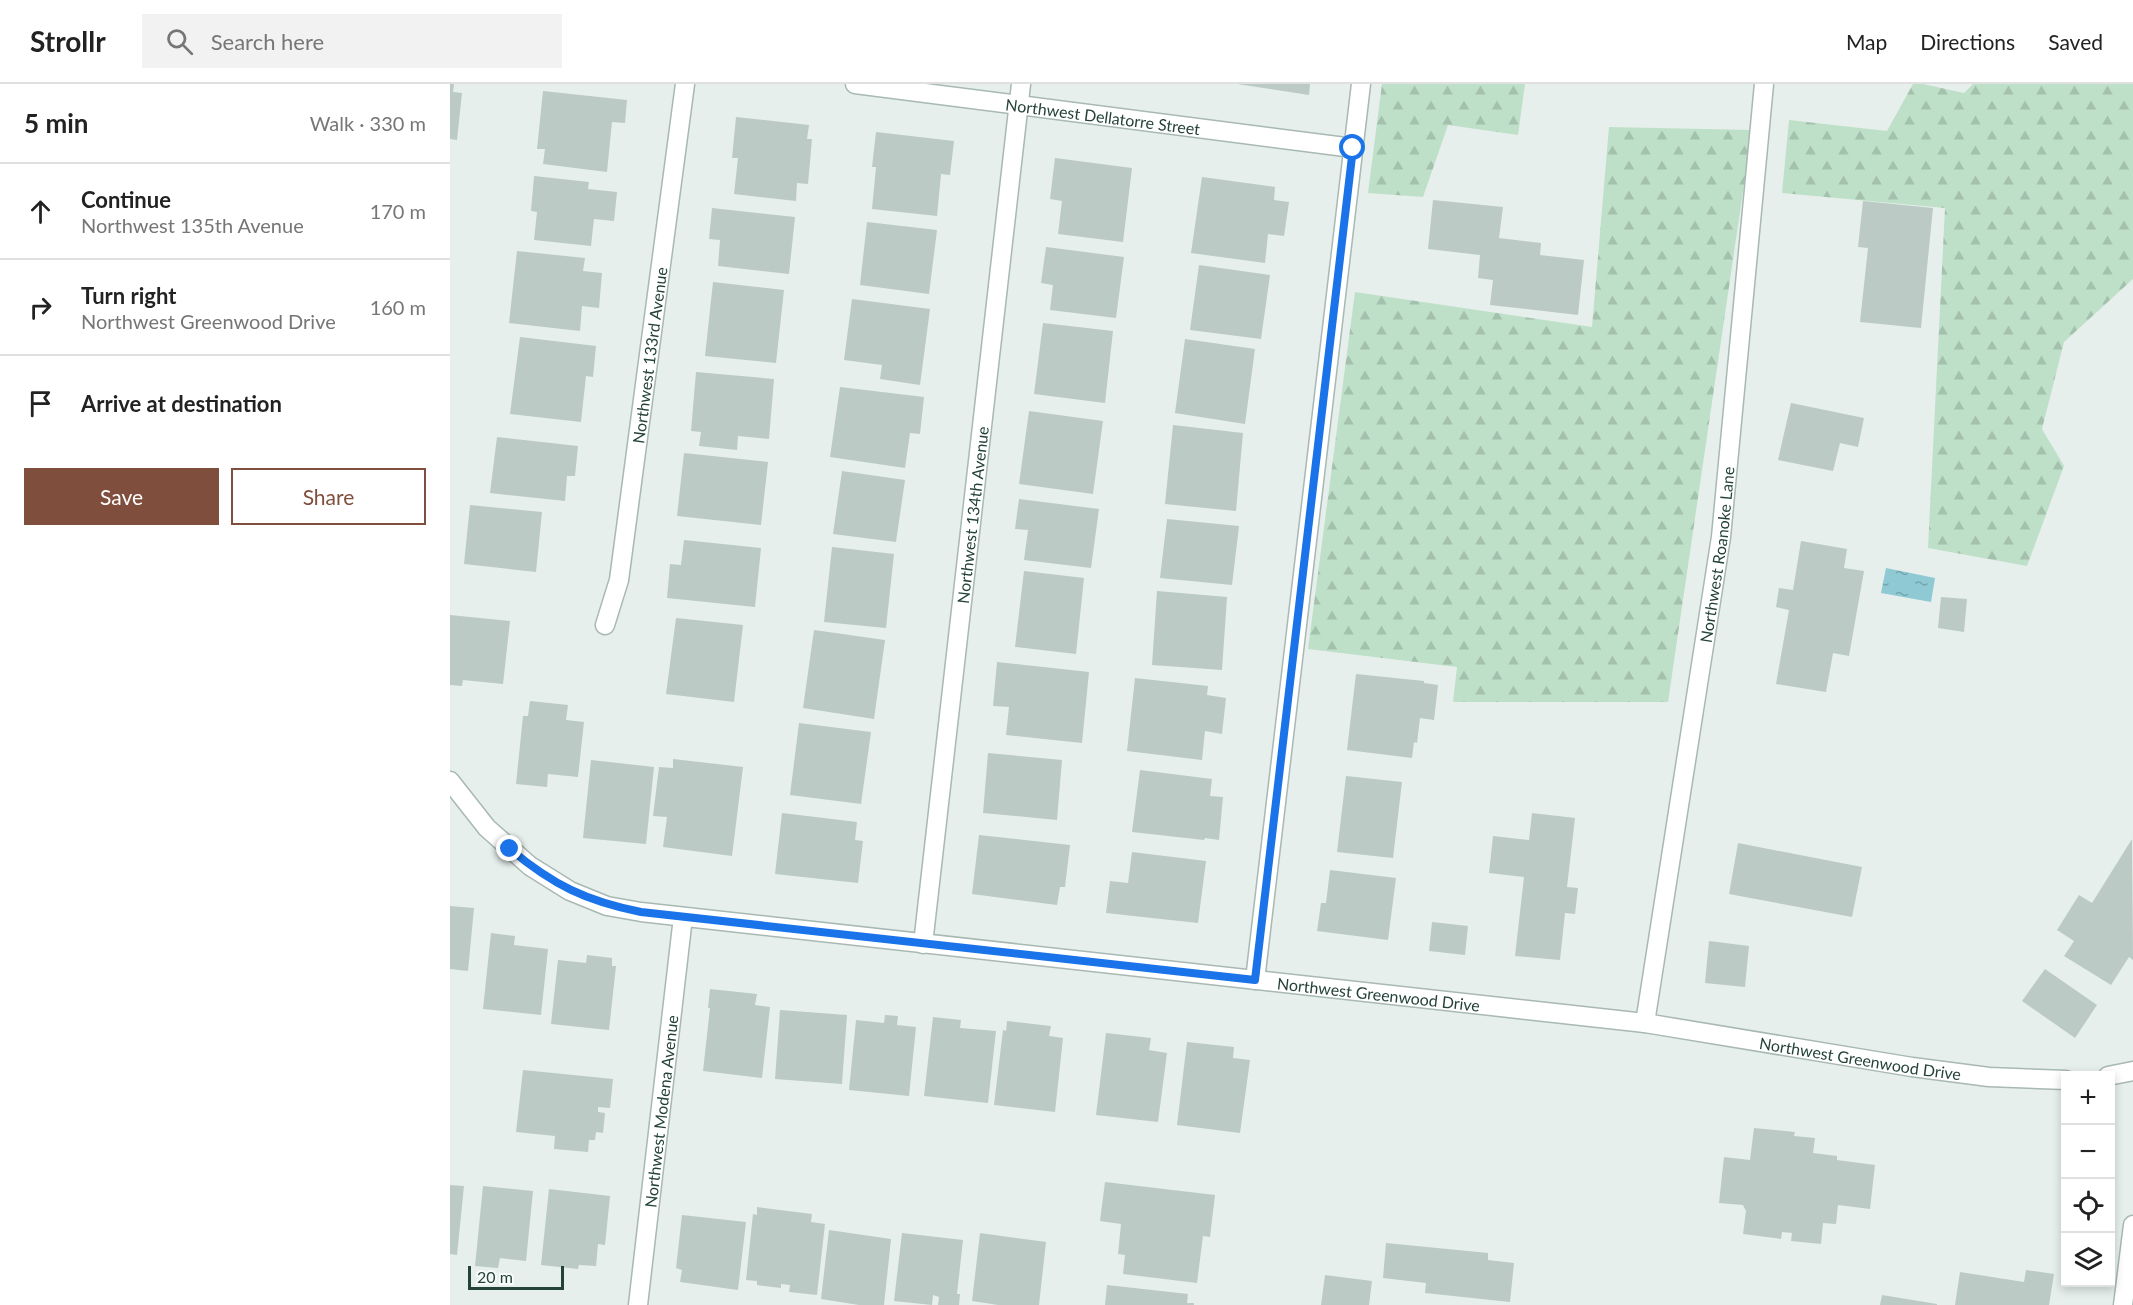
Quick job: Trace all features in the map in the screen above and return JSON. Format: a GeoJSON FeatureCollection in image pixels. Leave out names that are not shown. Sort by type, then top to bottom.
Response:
{"type":"FeatureCollection","features":[{"type":"Feature","properties":{"kind":"street","name":"Northwest 133rd Avenue"},"geometry":{"type":"LineString","coordinates":[[605,625],[619,580],[685,84]]}},
{"type":"Feature","properties":{"kind":"street","name":"Northwest Dellatorre Street"},"geometry":{"type":"LineString","coordinates":[[855,84],[1353,148]]}},
{"type":"Feature","properties":{"kind":"street","name":"Northwest 134th Avenue"},"geometry":{"type":"LineString","coordinates":[[923,944],[1021,84]]}},
{"type":"Feature","properties":{"kind":"street"},"geometry":{"type":"LineString","coordinates":[[1255,980],[1361,84]]}},
{"type":"Feature","properties":{"kind":"street","name":"Northwest Roanoke Lane"},"geometry":{"type":"LineString","coordinates":[[1644,1023],[1721,537],[1764,84]]}},
{"type":"Feature","properties":{"kind":"street","name":"Northwest Greenwood Drive"},"geometry":{"type":"LineString","coordinates":[[450,781],[488,828],[531,866],[570,891],[607,906],[683,917],[1644,1023],[1912,1067],[1989,1077],[2061,1080]]}},
{"type":"Feature","properties":{"kind":"street","name":"Northwest Modena Avenue"},"geometry":{"type":"LineString","coordinates":[[638,1305],[683,917]]}},
{"type":"Feature","properties":{"kind":"street"},"geometry":{"type":"LineString","coordinates":[[2115,1075],[2133,1071]]}},
{"type":"Feature","properties":{"kind":"street"},"geometry":{"type":"LineString","coordinates":[[2123,1305],[2133,1225]]}},
{"type":"Feature","properties":{"kind":"green space"},"geometry":{"type":"Polygon","coordinates":[[[1382,84],[1525,84],[1518,135],[1448,125],[1423,197],[1368,193],[1382,84]]]}},
{"type":"Feature","properties":{"kind":"green space"},"geometry":{"type":"Polygon","coordinates":[[[1913,84],[1964,93],[1973,84],[2133,84],[2133,279],[2064,342],[2042,429],[2064,466],[2027,566],[1928,548],[1945,208],[1782,193],[1789,120],[1887,131],[1913,84]]]}},
{"type":"Feature","properties":{"kind":"green space"},"geometry":{"type":"Polygon","coordinates":[[[1609,127],[1752,130],[1668,702],[1453,702],[1457,667],[1308,649],[1355,292],[1592,327],[1609,127]]]}},
{"type":"Feature","properties":{"kind":"water"},"geometry":{"type":"Polygon","coordinates":[[[1886,568],[1935,578],[1931,602],[1881,593],[1886,568]]]}},
{"type":"Feature","properties":{"kind":"building"},"geometry":{"type":"Polygon","coordinates":[[[450,84],[454,84],[453,92],[462,93],[457,140],[450,139],[450,84]]]}},
{"type":"Feature","properties":{"kind":"building"},"geometry":{"type":"Polygon","coordinates":[[[1237,84],[1310,84],[1309,95],[1237,84]]]}},
{"type":"Feature","properties":{"kind":"building"},"geometry":{"type":"Polygon","coordinates":[[[543,91],[627,100],[625,123],[612,122],[607,172],[543,164],[545,149],[537,149],[543,91]]]}},
{"type":"Feature","properties":{"kind":"building"},"geometry":{"type":"Polygon","coordinates":[[[736,117],[809,125],[807,139],[812,139],[808,184],[797,183],[796,201],[734,194],[738,158],[732,158],[736,117]]]}},
{"type":"Feature","properties":{"kind":"building"},"geometry":{"type":"Polygon","coordinates":[[[876,132],[954,141],[950,175],[941,174],[937,216],[872,209],[876,167],[872,167],[876,132]]]}},
{"type":"Feature","properties":{"kind":"building"},"geometry":{"type":"Polygon","coordinates":[[[1055,158],[1132,168],[1123,242],[1058,234],[1062,201],[1050,199],[1055,158]]]}},
{"type":"Feature","properties":{"kind":"building"},"geometry":{"type":"Polygon","coordinates":[[[534,176],[589,182],[588,189],[617,192],[614,221],[594,219],[591,246],[534,240],[537,212],[531,211],[534,176]]]}},
{"type":"Feature","properties":{"kind":"building"},"geometry":{"type":"Polygon","coordinates":[[[1202,177],[1275,187],[1274,200],[1289,202],[1284,236],[1268,234],[1265,263],[1191,253],[1202,177]]]}},
{"type":"Feature","properties":{"kind":"building"},"geometry":{"type":"Polygon","coordinates":[[[1433,200],[1503,207],[1499,238],[1541,243],[1540,255],[1584,260],[1578,315],[1490,305],[1493,280],[1478,278],[1480,255],[1428,249],[1433,200]]]}},
{"type":"Feature","properties":{"kind":"building"},"geometry":{"type":"Polygon","coordinates":[[[1863,201],[1933,208],[1921,328],[1860,322],[1868,248],[1858,247],[1863,201]]]}},
{"type":"Feature","properties":{"kind":"building"},"geometry":{"type":"Polygon","coordinates":[[[712,208],[795,217],[789,274],[718,266],[720,240],[709,239],[712,208]]]}},
{"type":"Feature","properties":{"kind":"building"},"geometry":{"type":"Polygon","coordinates":[[[867,222],[937,230],[929,294],[860,285],[867,222]]]}},
{"type":"Feature","properties":{"kind":"building"},"geometry":{"type":"Polygon","coordinates":[[[1046,247],[1124,257],[1116,318],[1050,310],[1053,285],[1041,283],[1046,247]]]}},
{"type":"Feature","properties":{"kind":"building"},"geometry":{"type":"Polygon","coordinates":[[[517,251],[585,258],[583,271],[602,273],[599,308],[582,306],[580,331],[509,323],[517,251]]]}},
{"type":"Feature","properties":{"kind":"building"},"geometry":{"type":"Polygon","coordinates":[[[1199,265],[1270,275],[1261,339],[1190,330],[1199,265]]]}},
{"type":"Feature","properties":{"kind":"building"},"geometry":{"type":"Polygon","coordinates":[[[713,282],[784,290],[776,363],[705,356],[713,282]]]}},
{"type":"Feature","properties":{"kind":"building"},"geometry":{"type":"Polygon","coordinates":[[[852,299],[930,309],[920,385],[880,379],[882,365],[844,360],[852,299]]]}},
{"type":"Feature","properties":{"kind":"building"},"geometry":{"type":"Polygon","coordinates":[[[1043,323],[1113,331],[1105,403],[1034,394],[1043,323]]]}},
{"type":"Feature","properties":{"kind":"building"},"geometry":{"type":"Polygon","coordinates":[[[520,337],[596,346],[593,377],[586,376],[581,422],[510,414],[520,337]]]}},
{"type":"Feature","properties":{"kind":"building"},"geometry":{"type":"Polygon","coordinates":[[[1185,339],[1255,349],[1245,424],[1175,413],[1185,339]]]}},
{"type":"Feature","properties":{"kind":"building"},"geometry":{"type":"Polygon","coordinates":[[[696,372],[774,379],[769,439],[738,436],[737,450],[699,446],[701,432],[691,431],[696,372]]]}},
{"type":"Feature","properties":{"kind":"building"},"geometry":{"type":"Polygon","coordinates":[[[840,387],[924,397],[920,434],[910,433],[905,468],[830,457],[840,387]]]}},
{"type":"Feature","properties":{"kind":"building"},"geometry":{"type":"Polygon","coordinates":[[[1791,403],[1864,418],[1858,447],[1840,443],[1833,471],[1778,460],[1791,403]]]}},
{"type":"Feature","properties":{"kind":"building"},"geometry":{"type":"Polygon","coordinates":[[[1029,411],[1103,421],[1093,494],[1019,484],[1029,411]]]}},
{"type":"Feature","properties":{"kind":"building"},"geometry":{"type":"Polygon","coordinates":[[[1173,425],[1243,433],[1236,511],[1165,504],[1173,425]]]}},
{"type":"Feature","properties":{"kind":"building"},"geometry":{"type":"Polygon","coordinates":[[[497,437],[578,446],[575,476],[567,476],[565,501],[490,493],[497,437]]]}},
{"type":"Feature","properties":{"kind":"building"},"geometry":{"type":"Polygon","coordinates":[[[684,453],[768,462],[761,525],[677,516],[684,453]]]}},
{"type":"Feature","properties":{"kind":"building"},"geometry":{"type":"Polygon","coordinates":[[[842,471],[905,480],[896,542],[833,534],[842,471]]]}},
{"type":"Feature","properties":{"kind":"building"},"geometry":{"type":"Polygon","coordinates":[[[1019,499],[1099,509],[1091,568],[1024,560],[1028,530],[1015,529],[1019,499]]]}},
{"type":"Feature","properties":{"kind":"building"},"geometry":{"type":"Polygon","coordinates":[[[470,505],[542,512],[536,572],[464,564],[470,505]]]}},
{"type":"Feature","properties":{"kind":"building"},"geometry":{"type":"Polygon","coordinates":[[[1167,519],[1239,526],[1232,585],[1160,578],[1167,519]]]}},
{"type":"Feature","properties":{"kind":"building"},"geometry":{"type":"Polygon","coordinates":[[[684,540],[761,548],[755,607],[667,598],[670,564],[681,565],[684,540]]]}},
{"type":"Feature","properties":{"kind":"building"},"geometry":{"type":"Polygon","coordinates":[[[1801,541],[1847,549],[1844,568],[1864,571],[1849,656],[1833,653],[1826,692],[1776,684],[1789,610],[1776,607],[1779,588],[1793,590],[1801,541]]]}},
{"type":"Feature","properties":{"kind":"building"},"geometry":{"type":"Polygon","coordinates":[[[832,547],[894,554],[886,628],[824,622],[832,547]]]}},
{"type":"Feature","properties":{"kind":"building"},"geometry":{"type":"Polygon","coordinates":[[[1024,571],[1084,578],[1076,654],[1015,647],[1024,571]]]}},
{"type":"Feature","properties":{"kind":"building"},"geometry":{"type":"Polygon","coordinates":[[[1157,591],[1227,597],[1222,670],[1152,665],[1157,591]]]}},
{"type":"Feature","properties":{"kind":"building"},"geometry":{"type":"Polygon","coordinates":[[[1941,597],[1967,599],[1964,632],[1938,628],[1941,597]]]}},
{"type":"Feature","properties":{"kind":"building"},"geometry":{"type":"Polygon","coordinates":[[[450,615],[510,621],[503,684],[463,680],[462,686],[450,685],[450,615]]]}},
{"type":"Feature","properties":{"kind":"building"},"geometry":{"type":"Polygon","coordinates":[[[676,618],[743,625],[734,702],[666,694],[676,618]]]}},
{"type":"Feature","properties":{"kind":"building"},"geometry":{"type":"Polygon","coordinates":[[[814,630],[885,640],[874,719],[803,708],[814,630]]]}},
{"type":"Feature","properties":{"kind":"building"},"geometry":{"type":"Polygon","coordinates":[[[997,662],[1089,672],[1082,743],[1006,735],[1009,707],[993,706],[997,662]]]}},
{"type":"Feature","properties":{"kind":"building"},"geometry":{"type":"Polygon","coordinates":[[[1356,674],[1424,681],[1424,683],[1438,685],[1434,720],[1420,718],[1417,743],[1414,742],[1412,758],[1347,750],[1356,674]]]}},
{"type":"Feature","properties":{"kind":"building"},"geometry":{"type":"Polygon","coordinates":[[[1135,678],[1208,686],[1207,695],[1226,698],[1222,734],[1205,731],[1202,760],[1127,751],[1135,678]]]}},
{"type":"Feature","properties":{"kind":"building"},"geometry":{"type":"Polygon","coordinates":[[[530,701],[568,705],[566,720],[584,722],[578,777],[548,774],[547,787],[516,784],[523,716],[528,716],[530,701]]]}},
{"type":"Feature","properties":{"kind":"building"},"geometry":{"type":"Polygon","coordinates":[[[799,723],[871,732],[861,804],[790,795],[799,723]]]}},
{"type":"Feature","properties":{"kind":"building"},"geometry":{"type":"Polygon","coordinates":[[[988,753],[1062,760],[1057,820],[983,813],[988,753]]]}},
{"type":"Feature","properties":{"kind":"building"},"geometry":{"type":"Polygon","coordinates":[[[673,759],[743,767],[732,856],[663,847],[667,817],[653,816],[659,767],[673,768],[673,759]]]}},
{"type":"Feature","properties":{"kind":"building"},"geometry":{"type":"Polygon","coordinates":[[[591,760],[654,767],[646,844],[583,838],[591,760]]]}},
{"type":"Feature","properties":{"kind":"building"},"geometry":{"type":"Polygon","coordinates":[[[1140,770],[1212,779],[1210,796],[1223,797],[1219,840],[1132,832],[1140,770]]]}},
{"type":"Feature","properties":{"kind":"building"},"geometry":{"type":"Polygon","coordinates":[[[1346,776],[1402,782],[1393,858],[1337,852],[1346,776]]]}},
{"type":"Feature","properties":{"kind":"building"},"geometry":{"type":"Polygon","coordinates":[[[782,813],[857,822],[855,840],[863,841],[858,883],[775,874],[782,813]]]}},
{"type":"Feature","properties":{"kind":"building"},"geometry":{"type":"Polygon","coordinates":[[[1532,813],[1575,818],[1567,887],[1578,888],[1575,914],[1565,913],[1560,960],[1515,956],[1524,877],[1489,873],[1493,836],[1529,840],[1532,813]]]}},
{"type":"Feature","properties":{"kind":"building"},"geometry":{"type":"Polygon","coordinates":[[[979,835],[1070,845],[1065,887],[1060,887],[1057,905],[972,894],[979,835]]]}},
{"type":"Feature","properties":{"kind":"building"},"geometry":{"type":"Polygon","coordinates":[[[2132,839],[2133,960],[2129,957],[2111,985],[2064,956],[2074,941],[2057,930],[2079,895],[2092,903],[2132,839]]]}},
{"type":"Feature","properties":{"kind":"building"},"geometry":{"type":"Polygon","coordinates":[[[1738,843],[1862,867],[1852,917],[1729,894],[1738,843]]]}},
{"type":"Feature","properties":{"kind":"building"},"geometry":{"type":"Polygon","coordinates":[[[1132,852],[1206,861],[1198,923],[1106,913],[1110,881],[1128,883],[1132,852]]]}},
{"type":"Feature","properties":{"kind":"building"},"geometry":{"type":"Polygon","coordinates":[[[1330,870],[1396,878],[1388,940],[1317,931],[1321,903],[1326,903],[1330,870]]]}},
{"type":"Feature","properties":{"kind":"building"},"geometry":{"type":"Polygon","coordinates":[[[450,906],[474,908],[468,971],[450,969],[450,906]]]}},
{"type":"Feature","properties":{"kind":"building"},"geometry":{"type":"Polygon","coordinates":[[[1432,922],[1468,926],[1465,955],[1429,951],[1432,922]]]}},
{"type":"Feature","properties":{"kind":"building"},"geometry":{"type":"Polygon","coordinates":[[[491,933],[515,936],[514,945],[548,949],[541,1015],[483,1009],[491,933]]]}},
{"type":"Feature","properties":{"kind":"building"},"geometry":{"type":"Polygon","coordinates":[[[1709,941],[1749,946],[1745,987],[1705,983],[1709,941]]]}},
{"type":"Feature","properties":{"kind":"building"},"geometry":{"type":"Polygon","coordinates":[[[587,955],[612,958],[612,966],[616,966],[609,1030],[551,1024],[558,960],[586,963],[587,955]]]}},
{"type":"Feature","properties":{"kind":"building"},"geometry":{"type":"Polygon","coordinates":[[[2045,969],[2097,1005],[2075,1038],[2022,1001],[2045,969]]]}},
{"type":"Feature","properties":{"kind":"building"},"geometry":{"type":"Polygon","coordinates":[[[710,989],[757,994],[755,1005],[770,1007],[762,1078],[703,1071],[710,989]]]}},
{"type":"Feature","properties":{"kind":"building"},"geometry":{"type":"Polygon","coordinates":[[[780,1010],[847,1015],[842,1084],[775,1079],[780,1010]]]}},
{"type":"Feature","properties":{"kind":"building"},"geometry":{"type":"Polygon","coordinates":[[[885,1015],[898,1016],[897,1025],[916,1027],[909,1096],[849,1090],[856,1020],[884,1023],[885,1015]]]}},
{"type":"Feature","properties":{"kind":"building"},"geometry":{"type":"Polygon","coordinates":[[[933,1017],[961,1020],[960,1028],[996,1031],[988,1103],[924,1096],[933,1017]]]}},
{"type":"Feature","properties":{"kind":"building"},"geometry":{"type":"Polygon","coordinates":[[[1007,1021],[1051,1026],[1049,1036],[1063,1038],[1055,1112],[994,1105],[1003,1030],[1006,1031],[1007,1021]]]}},
{"type":"Feature","properties":{"kind":"building"},"geometry":{"type":"Polygon","coordinates":[[[1106,1033],[1151,1038],[1149,1050],[1167,1053],[1158,1122],[1096,1115],[1106,1033]]]}},
{"type":"Feature","properties":{"kind":"building"},"geometry":{"type":"Polygon","coordinates":[[[1187,1042],[1234,1047],[1233,1058],[1250,1060],[1240,1133],[1177,1125],[1187,1042]]]}},
{"type":"Feature","properties":{"kind":"building"},"geometry":{"type":"Polygon","coordinates":[[[523,1070],[613,1079],[610,1108],[598,1107],[598,1112],[605,1113],[603,1133],[596,1132],[595,1140],[589,1140],[588,1152],[554,1149],[555,1136],[516,1132],[523,1070]]]}},
{"type":"Feature","properties":{"kind":"building"},"geometry":{"type":"Polygon","coordinates":[[[1754,1128],[1795,1132],[1794,1136],[1815,1138],[1813,1153],[1837,1156],[1837,1160],[1875,1165],[1870,1209],[1838,1205],[1836,1224],[1823,1223],[1821,1244],[1791,1241],[1792,1233],[1782,1232],[1781,1239],[1743,1234],[1746,1211],[1743,1205],[1719,1203],[1724,1157],[1750,1160],[1754,1128]]]}},
{"type":"Feature","properties":{"kind":"building"},"geometry":{"type":"Polygon","coordinates":[[[1105,1182],[1215,1195],[1210,1237],[1203,1236],[1197,1283],[1123,1274],[1125,1255],[1118,1254],[1121,1224],[1100,1221],[1105,1182]]]}},
{"type":"Feature","properties":{"kind":"building"},"geometry":{"type":"Polygon","coordinates":[[[450,1185],[464,1186],[457,1255],[450,1254],[450,1185]]]}},
{"type":"Feature","properties":{"kind":"building"},"geometry":{"type":"Polygon","coordinates":[[[483,1186],[533,1191],[526,1261],[500,1258],[498,1268],[475,1266],[483,1186]]]}},
{"type":"Feature","properties":{"kind":"building"},"geometry":{"type":"Polygon","coordinates":[[[549,1189],[610,1196],[605,1245],[598,1244],[596,1266],[579,1265],[578,1269],[541,1265],[549,1189]]]}},
{"type":"Feature","properties":{"kind":"building"},"geometry":{"type":"Polygon","coordinates":[[[757,1207],[812,1214],[811,1222],[825,1224],[817,1295],[789,1292],[790,1285],[781,1284],[781,1288],[757,1285],[757,1281],[746,1280],[753,1214],[757,1215],[757,1207]]]}},
{"type":"Feature","properties":{"kind":"building"},"geometry":{"type":"Polygon","coordinates":[[[682,1215],[746,1222],[738,1290],[680,1282],[682,1270],[676,1268],[682,1215]]]}},
{"type":"Feature","properties":{"kind":"building"},"geometry":{"type":"Polygon","coordinates":[[[829,1230],[891,1239],[884,1305],[859,1305],[821,1299],[829,1230]]]}},
{"type":"Feature","properties":{"kind":"building"},"geometry":{"type":"Polygon","coordinates":[[[902,1233],[963,1240],[957,1294],[960,1294],[959,1305],[938,1305],[939,1297],[933,1295],[932,1305],[894,1301],[902,1233]]]}},
{"type":"Feature","properties":{"kind":"building"},"geometry":{"type":"Polygon","coordinates":[[[980,1233],[1046,1242],[1039,1305],[998,1305],[972,1301],[980,1233]]]}},
{"type":"Feature","properties":{"kind":"building"},"geometry":{"type":"Polygon","coordinates":[[[1386,1243],[1488,1253],[1488,1260],[1514,1263],[1510,1302],[1425,1293],[1426,1283],[1383,1278],[1386,1243]]]}},
{"type":"Feature","properties":{"kind":"building"},"geometry":{"type":"Polygon","coordinates":[[[2026,1270],[2054,1274],[2049,1305],[1955,1305],[1960,1272],[2024,1282],[2026,1270]]]}},
{"type":"Feature","properties":{"kind":"building"},"geometry":{"type":"Polygon","coordinates":[[[1325,1275],[1372,1281],[1369,1305],[1321,1305],[1325,1275]]]}},
{"type":"Feature","properties":{"kind":"building"},"geometry":{"type":"Polygon","coordinates":[[[1107,1285],[1188,1294],[1187,1303],[1194,1303],[1194,1305],[1105,1305],[1107,1285]]]}},
{"type":"Feature","properties":{"kind":"building"},"geometry":{"type":"Polygon","coordinates":[[[1882,1295],[1937,1304],[1937,1305],[1880,1305],[1882,1295]]]}},
{"type":"Feature","properties":{"kind":"route"},"geometry":{"type":"LineString","coordinates":[[510,849],[531,866],[570,891],[607,906],[641,912],[1255,980],[1353,148]]}}]}
